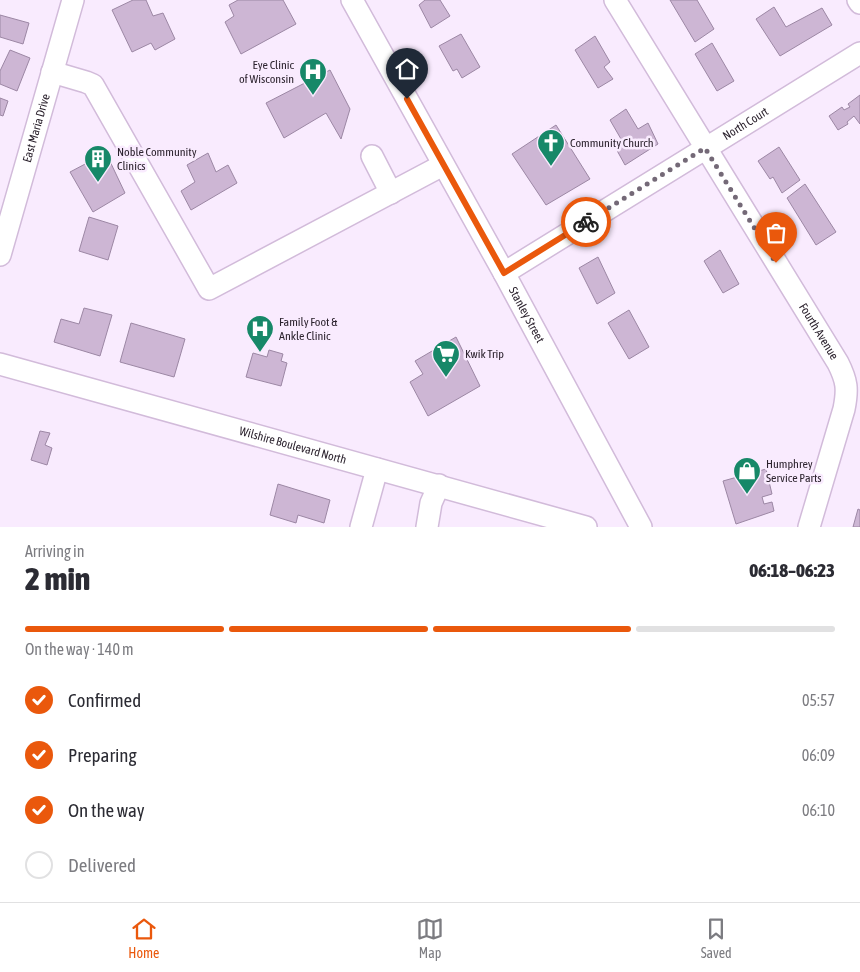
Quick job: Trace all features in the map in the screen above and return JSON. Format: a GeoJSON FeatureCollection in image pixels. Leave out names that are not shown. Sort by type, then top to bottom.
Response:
{"type":"FeatureCollection","features":[{"type":"Feature","properties":{"kind":"street","name":"East Maria Drive"},"geometry":{"type":"LineString","coordinates":[[0,254],[73,0]]}},
{"type":"Feature","properties":{"kind":"street","name":"Stanley Street"},"geometry":{"type":"LineString","coordinates":[[352,0],[504,273],[641,527]]}},
{"type":"Feature","properties":{"kind":"street","name":"Fourth Avenue"},"geometry":{"type":"LineString","coordinates":[[615,0],[838,364],[852,377],[847,385],[844,409],[809,527]]}},
{"type":"Feature","properties":{"kind":"street","name":"North Court"},"geometry":{"type":"LineString","coordinates":[[504,273],[860,53]]}},
{"type":"Feature","properties":{"kind":"street"},"geometry":{"type":"LineString","coordinates":[[52,72],[93,85],[209,289],[443,165]]}},
{"type":"Feature","properties":{"kind":"street"},"geometry":{"type":"LineString","coordinates":[[372,156],[391,193]]}},
{"type":"Feature","properties":{"kind":"street","name":"Wilshire Boulevard North"},"geometry":{"type":"LineString","coordinates":[[0,364],[586,527]]}},
{"type":"Feature","properties":{"kind":"street"},"geometry":{"type":"LineString","coordinates":[[361,527],[377,469]]}},
{"type":"Feature","properties":{"kind":"street"},"geometry":{"type":"LineString","coordinates":[[426,527],[439,485]]}},
{"type":"Feature","properties":{"kind":"building"},"geometry":{"type":"Polygon","coordinates":[[[133,0],[146,0],[153,16],[163,13],[175,39],[155,50],[151,43],[132,52],[112,10],[133,0]]]}},
{"type":"Feature","properties":{"kind":"building"},"geometry":{"type":"Polygon","coordinates":[[[238,0],[283,0],[296,24],[241,54],[225,22],[234,16],[229,5],[238,0]]]}},
{"type":"Feature","properties":{"kind":"building"},"geometry":{"type":"Polygon","coordinates":[[[425,0],[440,0],[450,16],[431,28],[419,5],[425,0]]]}},
{"type":"Feature","properties":{"kind":"building"},"geometry":{"type":"Polygon","coordinates":[[[670,0],[697,0],[714,29],[695,42],[670,0]]]}},
{"type":"Feature","properties":{"kind":"building"},"geometry":{"type":"Polygon","coordinates":[[[774,7],[786,27],[822,8],[832,25],[780,56],[756,19],[774,7]]]}},
{"type":"Feature","properties":{"kind":"building"},"geometry":{"type":"Polygon","coordinates":[[[0,15],[29,23],[23,44],[0,37],[0,15]]]}},
{"type":"Feature","properties":{"kind":"building"},"geometry":{"type":"Polygon","coordinates":[[[461,34],[480,67],[462,78],[457,69],[453,71],[439,46],[461,34]]]}},
{"type":"Feature","properties":{"kind":"building"},"geometry":{"type":"Polygon","coordinates":[[[595,36],[610,62],[604,67],[613,79],[598,88],[575,50],[595,36]]]}},
{"type":"Feature","properties":{"kind":"building"},"geometry":{"type":"Polygon","coordinates":[[[712,43],[734,81],[717,91],[695,54],[712,43]]]}},
{"type":"Feature","properties":{"kind":"building"},"geometry":{"type":"Polygon","coordinates":[[[10,50],[30,58],[17,91],[0,84],[0,71],[10,50]]]}},
{"type":"Feature","properties":{"kind":"building"},"geometry":{"type":"Polygon","coordinates":[[[330,70],[350,109],[341,139],[326,113],[284,138],[266,103],[330,70]]]}},
{"type":"Feature","properties":{"kind":"building"},"geometry":{"type":"Polygon","coordinates":[[[860,95],[860,124],[854,116],[847,122],[848,124],[838,130],[829,116],[842,107],[844,110],[850,107],[848,104],[860,95]]]}},
{"type":"Feature","properties":{"kind":"building"},"geometry":{"type":"Polygon","coordinates":[[[0,98],[8,101],[3,116],[0,115],[0,98]]]}},
{"type":"Feature","properties":{"kind":"building"},"geometry":{"type":"Polygon","coordinates":[[[626,109],[638,129],[648,123],[658,144],[625,165],[614,145],[621,139],[610,120],[626,109]]]}},
{"type":"Feature","properties":{"kind":"building","name":"Community Church"},"geometry":{"type":"Polygon","coordinates":[[[556,125],[590,179],[546,205],[512,154],[556,125]]]}},
{"type":"Feature","properties":{"kind":"building"},"geometry":{"type":"Polygon","coordinates":[[[779,147],[800,180],[782,193],[773,177],[770,179],[758,161],[779,147]]]}},
{"type":"Feature","properties":{"kind":"building","name":"Noble Community Clinics"},"geometry":{"type":"Polygon","coordinates":[[[106,153],[125,193],[93,212],[70,172],[106,153]]]}},
{"type":"Feature","properties":{"kind":"building"},"geometry":{"type":"Polygon","coordinates":[[[208,153],[216,172],[228,165],[237,183],[191,210],[181,191],[195,182],[187,165],[208,153]]]}},
{"type":"Feature","properties":{"kind":"building"},"geometry":{"type":"Polygon","coordinates":[[[805,184],[836,232],[816,245],[787,198],[805,184]]]}},
{"type":"Feature","properties":{"kind":"building"},"geometry":{"type":"Polygon","coordinates":[[[89,217],[118,226],[108,260],[79,251],[89,217]]]}},
{"type":"Feature","properties":{"kind":"building"},"geometry":{"type":"Polygon","coordinates":[[[720,250],[739,284],[723,293],[704,261],[720,250]]]}},
{"type":"Feature","properties":{"kind":"building"},"geometry":{"type":"Polygon","coordinates":[[[598,257],[615,293],[597,304],[579,268],[598,257]]]}},
{"type":"Feature","properties":{"kind":"building"},"geometry":{"type":"Polygon","coordinates":[[[84,308],[112,315],[100,356],[54,342],[61,319],[79,324],[84,308]]]}},
{"type":"Feature","properties":{"kind":"building"},"geometry":{"type":"Polygon","coordinates":[[[629,310],[649,347],[629,359],[608,323],[629,310]]]}},
{"type":"Feature","properties":{"kind":"building"},"geometry":{"type":"Polygon","coordinates":[[[131,323],[185,339],[174,377],[120,362],[131,323]]]}},
{"type":"Feature","properties":{"kind":"building","name":"Kwik Trip"},"geometry":{"type":"Polygon","coordinates":[[[456,337],[480,386],[428,416],[410,382],[423,374],[415,361],[456,337]]]}},
{"type":"Feature","properties":{"kind":"building"},"geometry":{"type":"Polygon","coordinates":[[[269,350],[283,354],[281,361],[287,363],[281,386],[246,377],[253,353],[267,357],[269,350]]]}},
{"type":"Feature","properties":{"kind":"building"},"geometry":{"type":"Polygon","coordinates":[[[40,431],[50,433],[45,445],[52,448],[47,465],[31,460],[40,431]]]}},
{"type":"Feature","properties":{"kind":"building","name":"Humphrey Service Parts"},"geometry":{"type":"Polygon","coordinates":[[[766,469],[772,494],[762,497],[764,504],[772,502],[774,511],[736,524],[723,481],[766,469]]]}},
{"type":"Feature","properties":{"kind":"building"},"geometry":{"type":"Polygon","coordinates":[[[278,484],[330,500],[324,523],[298,515],[296,523],[270,515],[278,484]]]}},
{"type":"Feature","properties":{"kind":"building"},"geometry":{"type":"Polygon","coordinates":[[[858,509],[860,510],[860,527],[853,527],[858,509]]]}},
{"type":"Feature","properties":{"kind":"way so far"},"geometry":{"type":"LineString","coordinates":[[586,222],[705,148],[776,263]]}},
{"type":"Feature","properties":{"kind":"place","name":"Eye Clinic of Wisconsin"},"geometry":{"type":"Point","coordinates":[313,96]}},
{"type":"Feature","properties":{"kind":"place","name":"Community Church"},"geometry":{"type":"Point","coordinates":[551,167]}},
{"type":"Feature","properties":{"kind":"place","name":"Noble Community Clinics"},"geometry":{"type":"Point","coordinates":[98,183]}},
{"type":"Feature","properties":{"kind":"place","name":"Family Foot & Ankle Clinic"},"geometry":{"type":"Point","coordinates":[260,353]}},
{"type":"Feature","properties":{"kind":"place","name":"Kwik Trip"},"geometry":{"type":"Point","coordinates":[446,378]}},
{"type":"Feature","properties":{"kind":"place","name":"Humphrey Service Parts"},"geometry":{"type":"Point","coordinates":[747,495]}},
{"type":"Feature","properties":{"kind":"route"},"geometry":{"type":"LineString","coordinates":[[407,99],[504,273],[586,222]]}}]}
